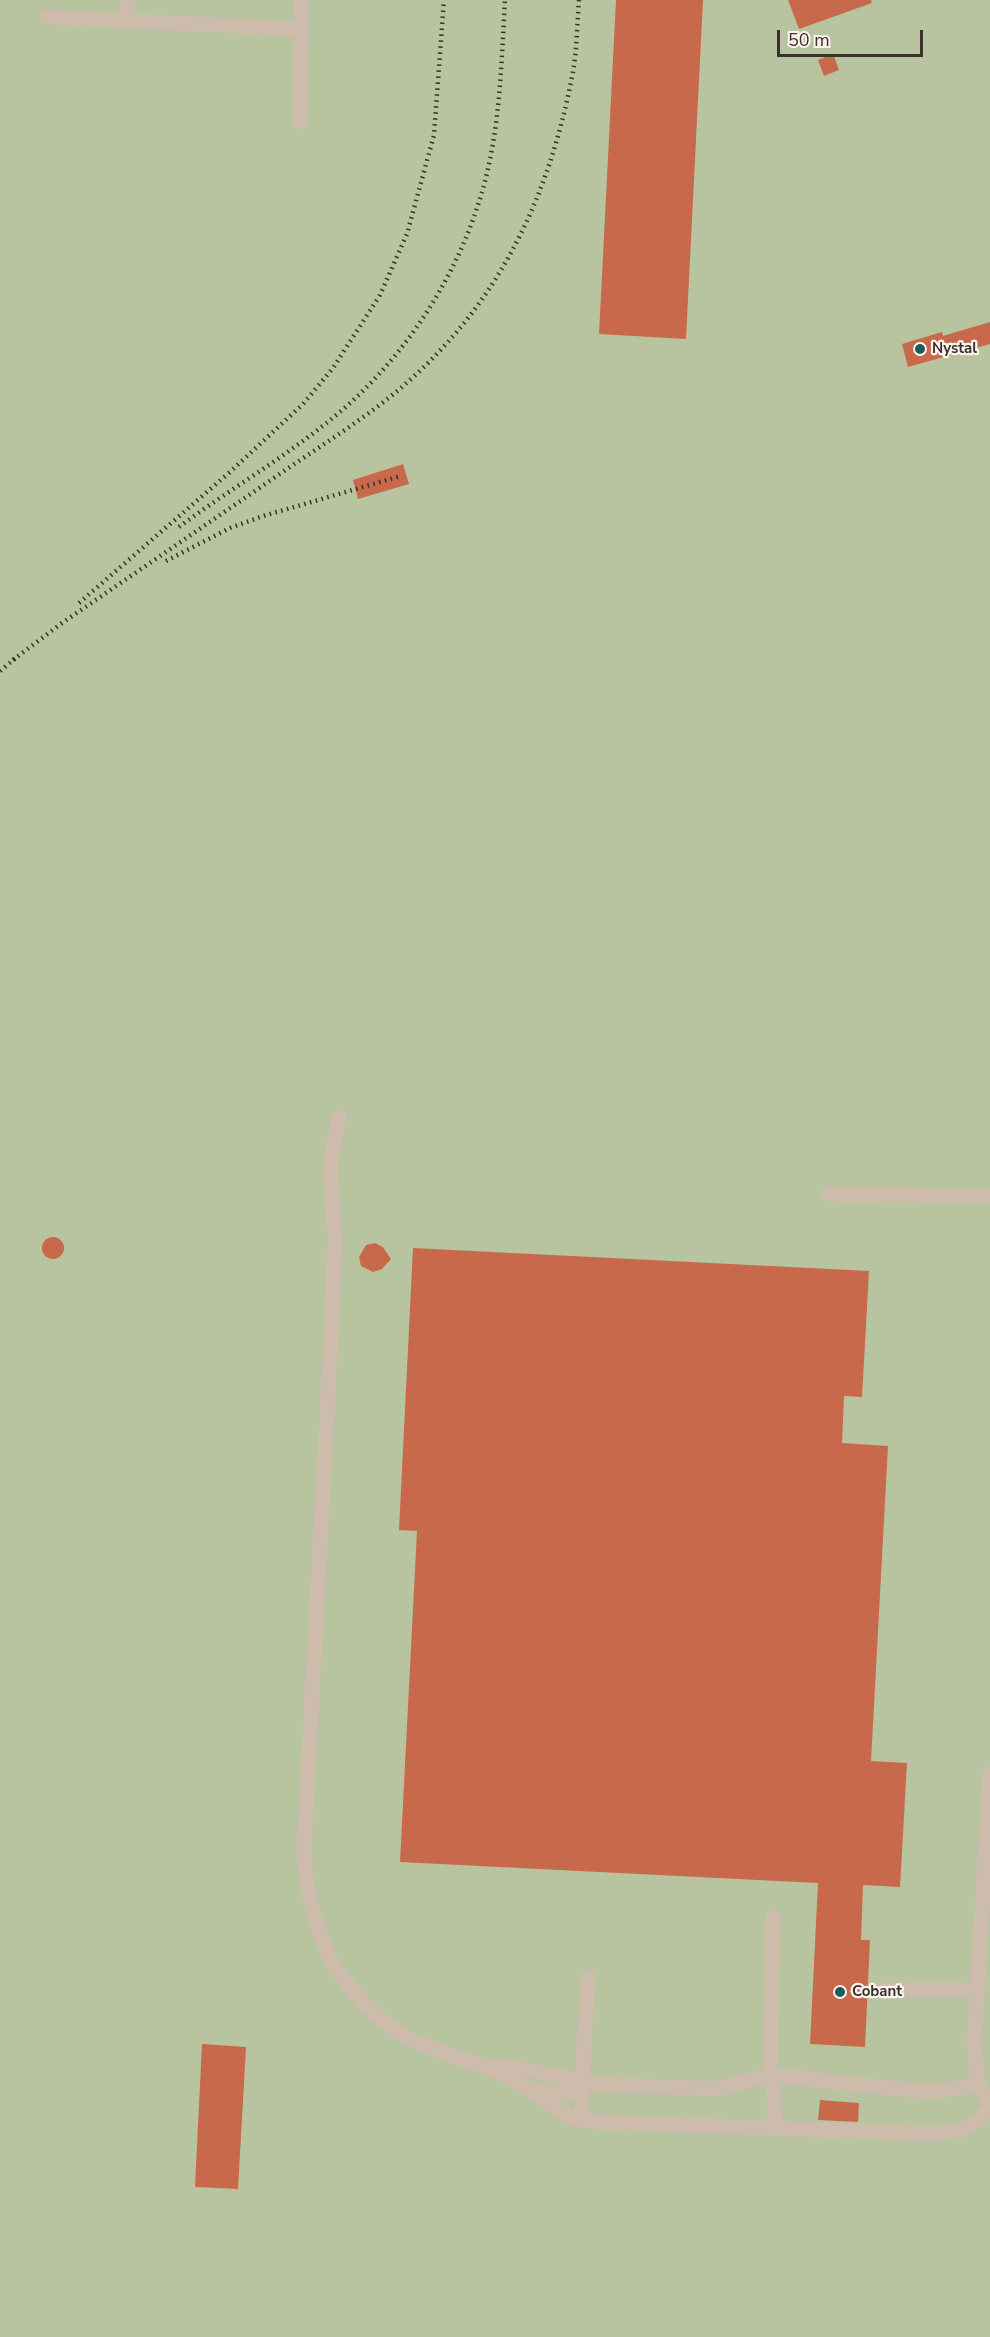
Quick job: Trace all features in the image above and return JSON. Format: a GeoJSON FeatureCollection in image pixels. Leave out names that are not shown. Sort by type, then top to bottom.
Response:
{"type":"FeatureCollection","features":[{"type":"Feature","properties":{"kind":"lane"},"geometry":{"type":"LineString","coordinates":[[126,20],[128,0]]}},
{"type":"Feature","properties":{"kind":"lane"},"geometry":{"type":"LineString","coordinates":[[300,122],[301,0]]}},
{"type":"Feature","properties":{"kind":"lane"},"geometry":{"type":"LineString","coordinates":[[46,17],[301,29]]}},
{"type":"Feature","properties":{"kind":"lane"},"geometry":{"type":"LineString","coordinates":[[339,1117],[330,1166],[334,1241],[304,1828],[306,1882],[319,1932],[333,1965],[365,2006],[406,2037],[454,2057],[488,2067],[531,2090],[571,2118],[933,2134],[968,2130],[990,2107],[978,2085],[974,2043],[990,1773]]}},
{"type":"Feature","properties":{"kind":"lane"},"geometry":{"type":"LineString","coordinates":[[828,1194],[990,1196]]}},
{"type":"Feature","properties":{"kind":"lane"},"geometry":{"type":"LineString","coordinates":[[773,1917],[770,2075],[774,2097],[775,2128]]}},
{"type":"Feature","properties":{"kind":"lane"},"geometry":{"type":"LineString","coordinates":[[580,2119],[588,1978]]}},
{"type":"Feature","properties":{"kind":"lane"},"geometry":{"type":"LineString","coordinates":[[882,1989],[978,1990]]}},
{"type":"Feature","properties":{"kind":"lane"},"geometry":{"type":"LineString","coordinates":[[488,2067],[513,2067],[582,2087]]}},
{"type":"Feature","properties":{"kind":"lane"},"geometry":{"type":"LineString","coordinates":[[531,2090],[549,2093],[594,2084],[716,2089],[770,2075],[928,2092],[978,2085]]}},
{"type":"Feature","properties":{"kind":"green space"},"geometry":{"type":"Polygon","coordinates":[[[0,0],[990,0],[990,2337],[0,2337],[0,0]]]}},
{"type":"Feature","properties":{"kind":"building"},"geometry":{"type":"Polygon","coordinates":[[[616,0],[703,0],[686,339],[599,334],[616,0]]]}},
{"type":"Feature","properties":{"kind":"building"},"geometry":{"type":"Polygon","coordinates":[[[788,0],[871,0],[872,3],[799,29],[788,0]]]}},
{"type":"Feature","properties":{"kind":"building"},"geometry":{"type":"Polygon","coordinates":[[[833,54],[839,70],[824,76],[818,60],[833,54]]]}},
{"type":"Feature","properties":{"kind":"building"},"geometry":{"type":"Polygon","coordinates":[[[990,322],[990,344],[908,367],[902,344],[942,332],[943,336],[990,322]]]}},
{"type":"Feature","properties":{"kind":"building"},"geometry":{"type":"Polygon","coordinates":[[[403,464],[409,484],[358,499],[353,480],[403,464]]]}},
{"type":"Feature","properties":{"kind":"building"},"geometry":{"type":"Polygon","coordinates":[[[53,1237],[61,1240],[64,1248],[61,1256],[53,1259],[45,1256],[42,1248],[45,1240],[53,1237]]]}},
{"type":"Feature","properties":{"kind":"building"},"geometry":{"type":"Polygon","coordinates":[[[375,1243],[383,1247],[391,1259],[382,1269],[373,1272],[361,1266],[359,1257],[366,1245],[375,1243]]]}},
{"type":"Feature","properties":{"kind":"building"},"geometry":{"type":"Polygon","coordinates":[[[413,1248],[869,1271],[862,1397],[844,1396],[842,1443],[888,1446],[871,1761],[907,1763],[900,1887],[863,1885],[861,1940],[870,1940],[865,2047],[810,2044],[818,1883],[400,1862],[417,1531],[399,1530],[413,1248]]]}},
{"type":"Feature","properties":{"kind":"building"},"geometry":{"type":"Polygon","coordinates":[[[202,2044],[246,2047],[238,2189],[195,2187],[202,2044]]]}},
{"type":"Feature","properties":{"kind":"building"},"geometry":{"type":"Polygon","coordinates":[[[820,2100],[859,2103],[858,2122],[818,2120],[820,2100]]]}},
{"type":"Feature","properties":{"kind":"railway"},"geometry":{"type":"LineString","coordinates":[[79,603],[230,472],[303,404],[333,368],[380,295],[407,234],[434,135],[444,0]]}},
{"type":"Feature","properties":{"kind":"railway"},"geometry":{"type":"LineString","coordinates":[[179,527],[307,438],[348,405],[399,351],[441,289],[473,221],[492,149],[499,94],[505,0]]}},
{"type":"Feature","properties":{"kind":"railway"},"geometry":{"type":"LineString","coordinates":[[13,660],[62,623],[376,408],[427,364],[459,329],[512,252],[549,166],[573,72],[579,0]]}},
{"type":"Feature","properties":{"kind":"railway"},"geometry":{"type":"LineString","coordinates":[[166,561],[230,528],[263,516],[401,476]]}},
{"type":"Feature","properties":{"kind":"railway"},"geometry":{"type":"LineString","coordinates":[[0,671],[18,656]]}},
{"type":"Feature","properties":{"kind":"place","name":"Nystal"},"geometry":{"type":"Point","coordinates":[920,349]}},
{"type":"Feature","properties":{"kind":"place","name":"Cobant"},"geometry":{"type":"Point","coordinates":[840,1992]}}]}
